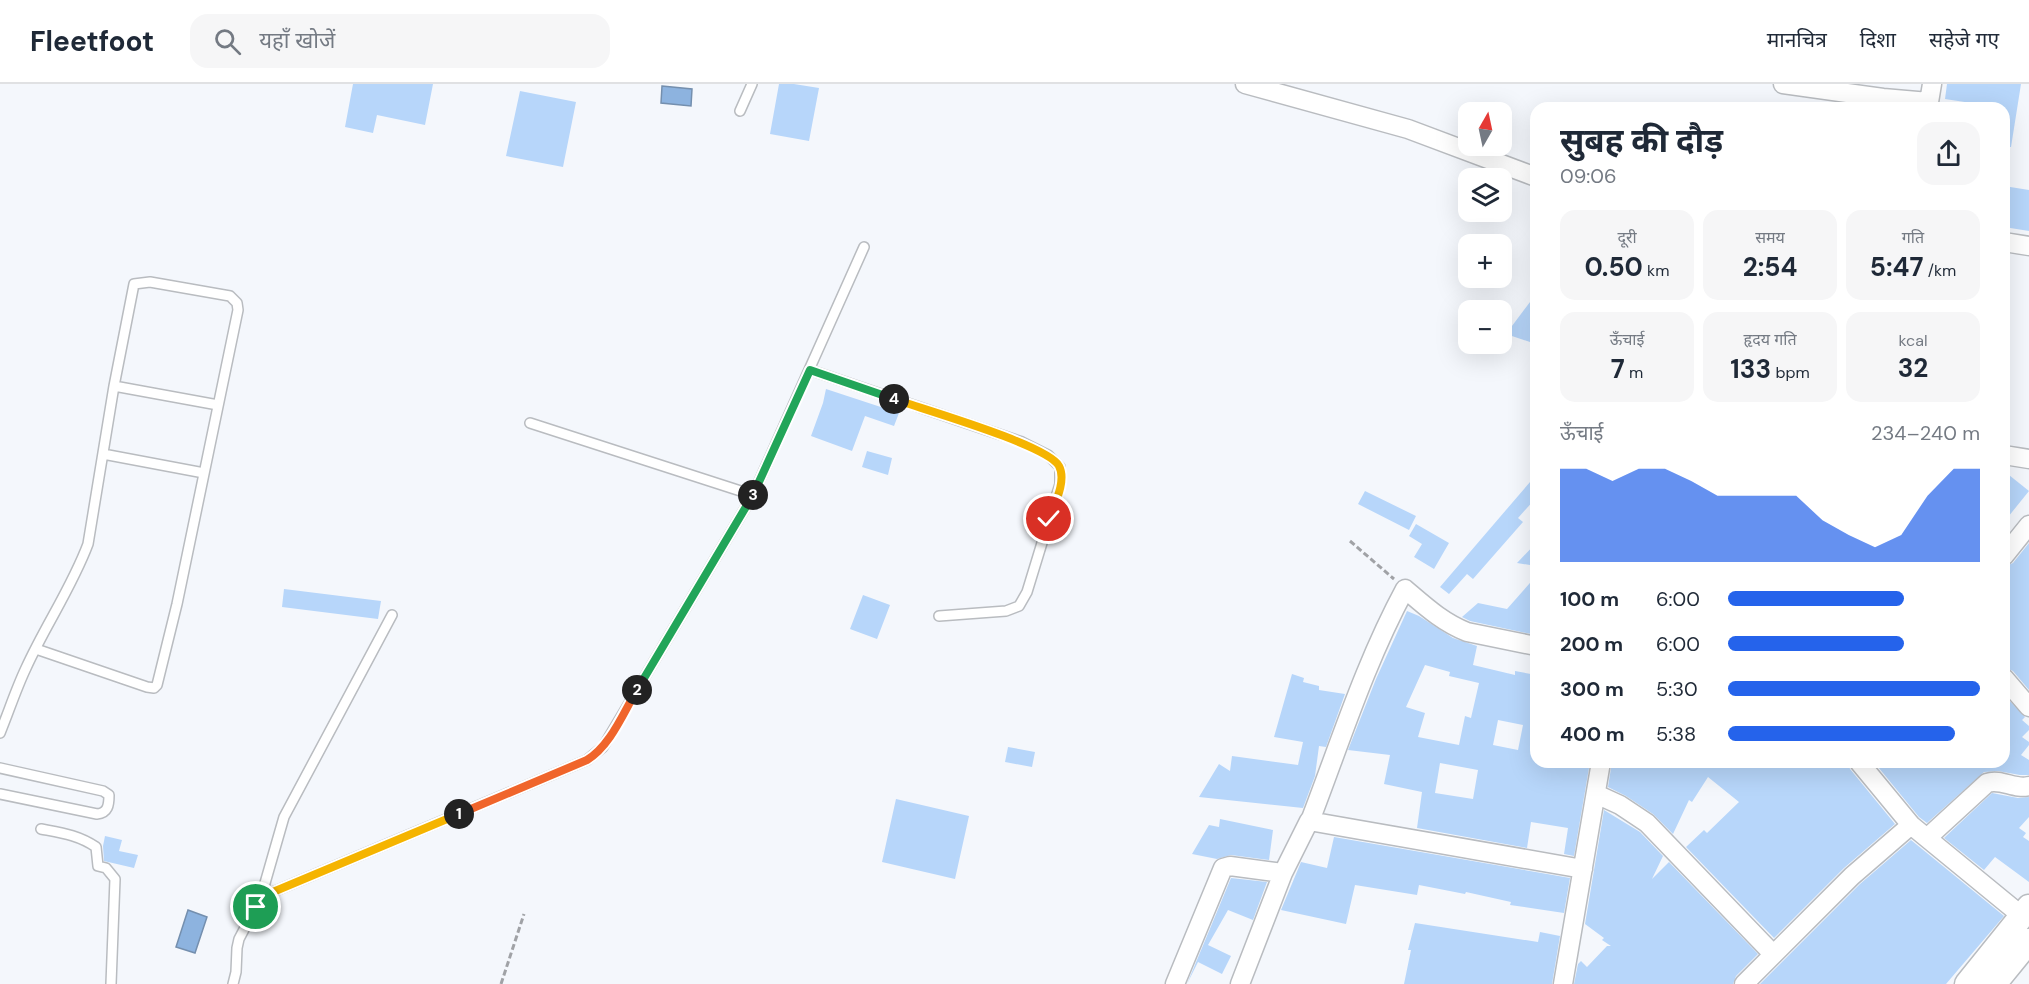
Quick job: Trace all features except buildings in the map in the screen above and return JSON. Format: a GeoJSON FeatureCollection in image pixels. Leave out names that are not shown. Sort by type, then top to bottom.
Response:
{"type":"FeatureCollection","features":[{"type":"Feature","properties":{"kind":"main road"},"geometry":{"type":"LineString","coordinates":[[1967,984],[2025,911]]}},
{"type":"Feature","properties":{"kind":"main road"},"geometry":{"type":"LineString","coordinates":[[1994,984],[2029,941]]}},
{"type":"Feature","properties":{"kind":"street"},"geometry":{"type":"LineString","coordinates":[[1245,84],[1408,129],[1530,175]]}},
{"type":"Feature","properties":{"kind":"street"},"geometry":{"type":"LineString","coordinates":[[1783,84],[1883,98],[1930,98]]}},
{"type":"Feature","properties":{"kind":"street"},"geometry":{"type":"LineString","coordinates":[[2010,243],[2029,246]]}},
{"type":"Feature","properties":{"kind":"street"},"geometry":{"type":"LineString","coordinates":[[2010,456],[2029,459]]}},
{"type":"Feature","properties":{"kind":"street"},"geometry":{"type":"LineString","coordinates":[[2010,549],[2029,525]]}},
{"type":"Feature","properties":{"kind":"street"},"geometry":{"type":"LineString","coordinates":[[1240,984],[1283,873],[1310,820],[1382,631],[1405,589],[1439,618],[1456,628],[1530,645]]}},
{"type":"Feature","properties":{"kind":"street"},"geometry":{"type":"LineString","coordinates":[[2010,685],[2029,707]]}},
{"type":"Feature","properties":{"kind":"street"},"geometry":{"type":"LineString","coordinates":[[1563,984],[1600,768]]}},
{"type":"Feature","properties":{"kind":"street"},"geometry":{"type":"LineString","coordinates":[[1864,768],[1911,825],[2025,911]]}},
{"type":"Feature","properties":{"kind":"street"},"geometry":{"type":"LineString","coordinates":[[1927,838],[1989,782],[2000,782],[2022,788],[2029,786]]}},
{"type":"Feature","properties":{"kind":"street"},"geometry":{"type":"LineString","coordinates":[[1596,794],[1620,805],[1647,823],[1773,954]]}},
{"type":"Feature","properties":{"kind":"street"},"geometry":{"type":"LineString","coordinates":[[1310,820],[1583,869]]}},
{"type":"Feature","properties":{"kind":"street"},"geometry":{"type":"LineString","coordinates":[[1744,984],[1852,876],[1911,825]]}},
{"type":"Feature","properties":{"kind":"street"},"geometry":{"type":"LineString","coordinates":[[1175,984],[1223,868],[1230,866],[1283,873]]}},
{"type":"Feature","properties":{"kind":"lane"},"geometry":{"type":"LineString","coordinates":[[740,111],[752,84]]}},
{"type":"Feature","properties":{"kind":"lane"},"geometry":{"type":"LineString","coordinates":[[261,897],[595,756],[603,747],[753,495],[864,247]]}},
{"type":"Feature","properties":{"kind":"lane"},"geometry":{"type":"LineString","coordinates":[[0,732],[36,650],[88,544],[114,386],[134,284],[150,282],[234,298],[238,310],[177,604],[157,685],[154,688],[147,687],[36,650]]}},
{"type":"Feature","properties":{"kind":"lane"},"geometry":{"type":"LineString","coordinates":[[810,370],[1022,442],[1048,455],[1060,467],[1060,484],[1027,592],[1019,606],[1006,611],[939,616]]}},
{"type":"Feature","properties":{"kind":"lane"},"geometry":{"type":"LineString","coordinates":[[114,386],[218,405]]}},
{"type":"Feature","properties":{"kind":"lane"},"geometry":{"type":"LineString","coordinates":[[530,423],[753,495]]}},
{"type":"Feature","properties":{"kind":"lane"},"geometry":{"type":"LineString","coordinates":[[103,454],[204,473]]}},
{"type":"Feature","properties":{"kind":"lane"},"geometry":{"type":"LineString","coordinates":[[233,984],[239,939],[261,897],[285,817],[393,615]]}},
{"type":"Feature","properties":{"kind":"lane"},"geometry":{"type":"LineString","coordinates":[[0,768],[103,791],[109,795],[109,801],[107,810],[103,814],[97,814],[0,794]]}},
{"type":"Feature","properties":{"kind":"lane"},"geometry":{"type":"LineString","coordinates":[[41,829],[83,838],[96,847],[98,866],[106,868],[115,879],[111,984]]}},
{"type":"Feature","properties":{"kind":"path"},"geometry":{"type":"LineString","coordinates":[[1350,541],[1405,589]]}},
{"type":"Feature","properties":{"kind":"path"},"geometry":{"type":"LineString","coordinates":[[501,984],[524,914]]}},
{"type":"Feature","properties":{"kind":"water"},"geometry":{"type":"Polygon","coordinates":[[[662,86],[692,89],[691,106],[661,103],[662,86]]]}},
{"type":"Feature","properties":{"kind":"water"},"geometry":{"type":"Polygon","coordinates":[[[188,910],[207,917],[195,953],[176,947],[188,910]]]}},
{"type":"Feature","properties":{"kind":"route"},"geometry":{"type":"LineString","coordinates":[[256,907],[261,897],[595,756],[603,747],[753,495],[810,370],[1022,442],[1048,455],[1060,467],[1062,478],[1049,519]]}}]}
